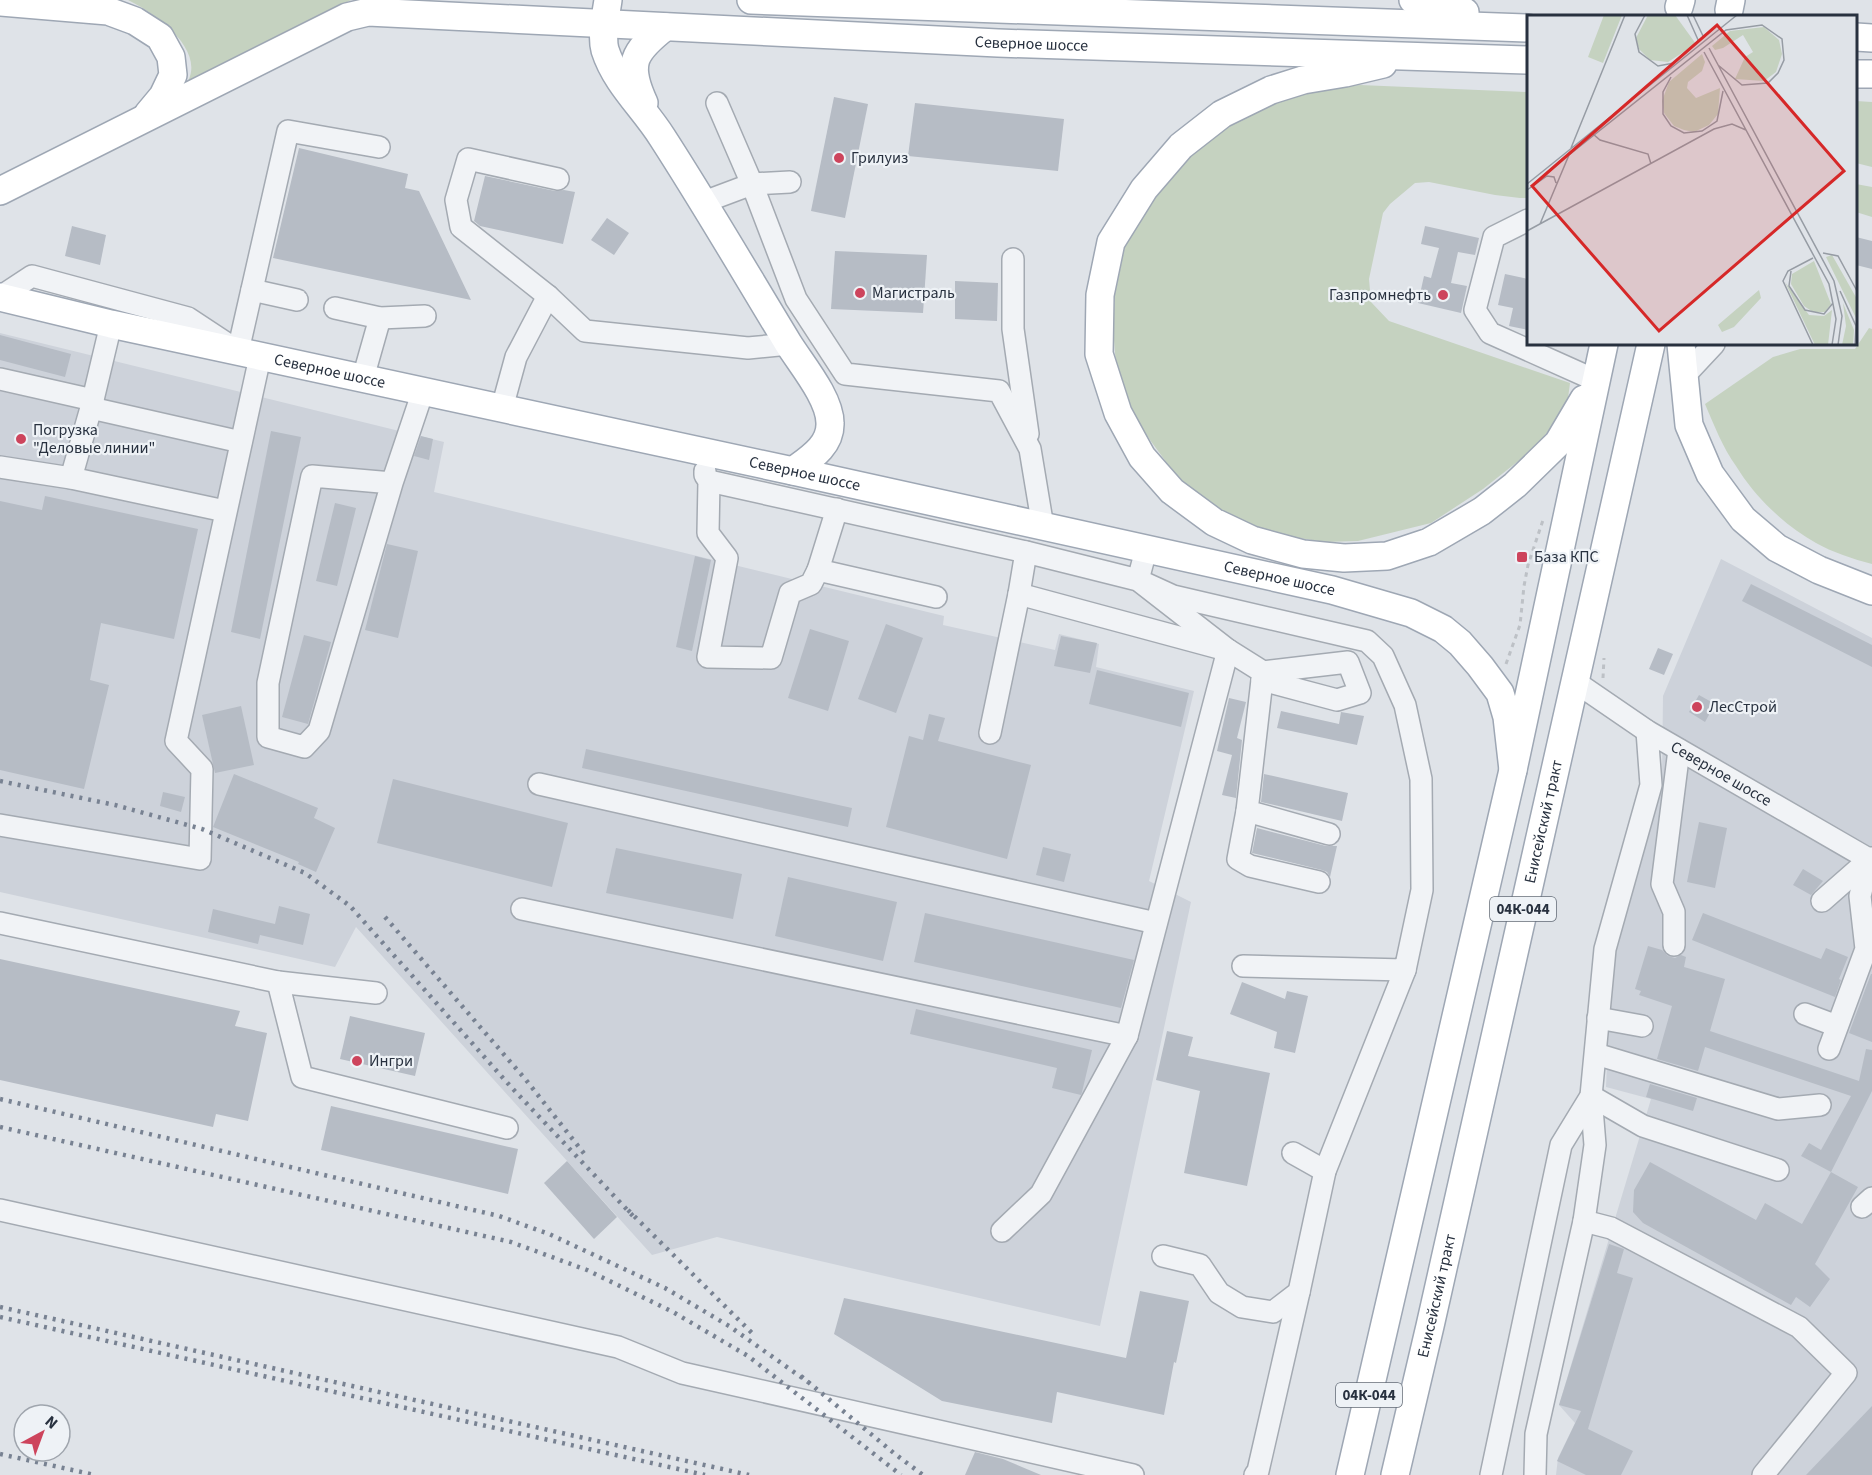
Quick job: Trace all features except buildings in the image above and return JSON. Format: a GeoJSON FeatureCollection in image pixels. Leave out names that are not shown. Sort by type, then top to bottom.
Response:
{"type":"FeatureCollection","features":[{"type":"Feature","properties":{"kind":"main road","name":"Северное шоссе"},"geometry":{"type":"LineString","coordinates":[[751,0],[1527,28]]}},
{"type":"Feature","properties":{"kind":"main road"},"geometry":{"type":"LineString","coordinates":[[1413,0],[1527,23]]}},
{"type":"Feature","properties":{"kind":"main road"},"geometry":{"type":"LineString","coordinates":[[0,2],[108,11],[135,21],[160,37],[171,57],[173,75],[163,96],[146,117]]}},
{"type":"Feature","properties":{"kind":"main road","name":"Северное шоссе"},"geometry":{"type":"LineString","coordinates":[[0,191],[347,16],[368,12],[606,12],[665,27],[986,42],[1527,60]]}},
{"type":"Feature","properties":{"kind":"main road"},"geometry":{"type":"LineString","coordinates":[[606,12],[604,47],[620,82],[657,128]]}},
{"type":"Feature","properties":{"kind":"main road"},"geometry":{"type":"LineString","coordinates":[[665,27],[638,52],[633,70],[635,83],[657,128],[824,398],[831,423],[826,438],[817,454],[793,471]]}},
{"type":"Feature","properties":{"kind":"main road"},"geometry":{"type":"LineString","coordinates":[[1857,37],[1872,38]]}},
{"type":"Feature","properties":{"kind":"main road"},"geometry":{"type":"LineString","coordinates":[[1416,56],[1345,74],[1303,80],[1271,90],[1222,114],[1181,146],[1144,189],[1111,242],[1100,295],[1099,354],[1118,413],[1142,457],[1172,491],[1214,522],[1252,540],[1303,554],[1344,558],[1387,556],[1429,542],[1482,511],[1515,485],[1558,442],[1595,380]]}},
{"type":"Feature","properties":{"kind":"main road","name":"Северное шоссе"},"geometry":{"type":"LineString","coordinates":[[0,297],[111,324],[1332,590],[1411,614],[1443,629],[1460,643],[1500,693],[1507,717],[1513,770]]}},
{"type":"Feature","properties":{"kind":"main road","name":"04К-044"},"geometry":{"type":"LineString","coordinates":[[1350,1475],[1513,770],[1604,345]]}},
{"type":"Feature","properties":{"kind":"main road","name":"Енисейский тракт"},"geometry":{"type":"LineString","coordinates":[[1395,1475],[1651,345]]}},
{"type":"Feature","properties":{"kind":"main road"},"geometry":{"type":"LineString","coordinates":[[1681,345],[1689,425],[1710,474],[1743,519],[1777,548],[1819,570],[1872,591]]}},
{"type":"Feature","properties":{"kind":"street"},"geometry":{"type":"LineString","coordinates":[[717,103],[752,184],[796,299],[845,374],[999,390],[1030,449]]}},
{"type":"Feature","properties":{"kind":"street"},"geometry":{"type":"LineString","coordinates":[[0,825],[200,859],[202,769],[176,741],[242,442],[252,290],[288,131],[380,147]]}},
{"type":"Feature","properties":{"kind":"street"},"geometry":{"type":"LineString","coordinates":[[558,179],[468,159],[456,200],[460,227],[548,296],[585,331],[748,348],[789,344]]}},
{"type":"Feature","properties":{"kind":"street"},"geometry":{"type":"LineString","coordinates":[[704,202],[752,184],[790,182]]}},
{"type":"Feature","properties":{"kind":"street"},"geometry":{"type":"LineString","coordinates":[[1527,220],[1494,237],[1475,310],[1490,333],[1527,344]]}},
{"type":"Feature","properties":{"kind":"street"},"geometry":{"type":"LineString","coordinates":[[1013,259],[1013,329],[1043,527]]}},
{"type":"Feature","properties":{"kind":"street"},"geometry":{"type":"LineString","coordinates":[[0,297],[32,276],[188,318],[249,354]]}},
{"type":"Feature","properties":{"kind":"street"},"geometry":{"type":"LineString","coordinates":[[252,290],[297,300]]}},
{"type":"Feature","properties":{"kind":"street"},"geometry":{"type":"LineString","coordinates":[[502,408],[516,357],[548,296]]}},
{"type":"Feature","properties":{"kind":"street"},"geometry":{"type":"LineString","coordinates":[[335,308],[380,318],[425,316]]}},
{"type":"Feature","properties":{"kind":"street"},"geometry":{"type":"LineString","coordinates":[[363,378],[380,318]]}},
{"type":"Feature","properties":{"kind":"street"},"geometry":{"type":"LineString","coordinates":[[71,478],[111,324]]}},
{"type":"Feature","properties":{"kind":"street"},"geometry":{"type":"LineString","coordinates":[[1529,345],[1552,352],[1595,380]]}},
{"type":"Feature","properties":{"kind":"street"},"geometry":{"type":"LineString","coordinates":[[1685,375],[1713,345]]}},
{"type":"Feature","properties":{"kind":"street"},"geometry":{"type":"LineString","coordinates":[[0,380],[242,442]]}},
{"type":"Feature","properties":{"kind":"street"},"geometry":{"type":"LineString","coordinates":[[392,483],[312,476],[268,683],[268,737],[304,747],[319,731],[392,483],[423,391]]}},
{"type":"Feature","properties":{"kind":"street"},"geometry":{"type":"LineString","coordinates":[[705,452],[705,475],[709,481],[708,533],[727,558],[708,657],[771,658],[790,593],[811,584],[818,570],[837,509]]}},
{"type":"Feature","properties":{"kind":"street"},"geometry":{"type":"LineString","coordinates":[[0,467],[71,478],[225,511]]}},
{"type":"Feature","properties":{"kind":"street"},"geometry":{"type":"LineString","coordinates":[[709,481],[1026,552],[1138,580],[1173,596],[1367,641],[1383,656],[1405,705],[1421,779],[1422,890],[1405,970],[1325,1171],[1299,1292],[1255,1475]]}},
{"type":"Feature","properties":{"kind":"street"},"geometry":{"type":"LineString","coordinates":[[1138,580],[1146,550]]}},
{"type":"Feature","properties":{"kind":"street"},"geometry":{"type":"LineString","coordinates":[[990,733],[1026,552]]}},
{"type":"Feature","properties":{"kind":"street"},"geometry":{"type":"LineString","coordinates":[[818,570],[936,597]]}},
{"type":"Feature","properties":{"kind":"street"},"geometry":{"type":"LineString","coordinates":[[1138,580],[1263,676],[1247,811],[1238,859],[1250,866],[1319,882]]}},
{"type":"Feature","properties":{"kind":"street"},"geometry":{"type":"LineString","coordinates":[[1019,594],[1228,650]]}},
{"type":"Feature","properties":{"kind":"street"},"geometry":{"type":"LineString","coordinates":[[1002,1230],[1041,1194],[1127,1036],[1228,650]]}},
{"type":"Feature","properties":{"kind":"street","name":"Северное шоссе"},"geometry":{"type":"LineString","coordinates":[[1574,681],[1647,731],[1871,860]]}},
{"type":"Feature","properties":{"kind":"street"},"geometry":{"type":"LineString","coordinates":[[1535,1475],[1536,1434],[1584,1221],[1595,1145],[1591,1096],[1605,949],[1651,785],[1647,731]]}},
{"type":"Feature","properties":{"kind":"street"},"geometry":{"type":"LineString","coordinates":[[1674,945],[1674,912],[1662,885],[1679,750]]}},
{"type":"Feature","properties":{"kind":"street"},"geometry":{"type":"LineString","coordinates":[[539,784],[1156,923]]}},
{"type":"Feature","properties":{"kind":"street"},"geometry":{"type":"LineString","coordinates":[[1247,811],[1329,834]]}},
{"type":"Feature","properties":{"kind":"street"},"geometry":{"type":"LineString","coordinates":[[1822,901],[1871,860]]}},
{"type":"Feature","properties":{"kind":"street"},"geometry":{"type":"LineString","coordinates":[[1828,1049],[1866,949],[1860,896],[1871,860]]}},
{"type":"Feature","properties":{"kind":"street"},"geometry":{"type":"LineString","coordinates":[[522,909],[1127,1036]]}},
{"type":"Feature","properties":{"kind":"street"},"geometry":{"type":"LineString","coordinates":[[0,922],[278,982],[376,993]]}},
{"type":"Feature","properties":{"kind":"street"},"geometry":{"type":"LineString","coordinates":[[1243,966],[1405,970]]}},
{"type":"Feature","properties":{"kind":"street"},"geometry":{"type":"LineString","coordinates":[[278,982],[302,1077],[507,1128]]}},
{"type":"Feature","properties":{"kind":"street"},"geometry":{"type":"LineString","coordinates":[[1805,1014],[1837,1026]]}},
{"type":"Feature","properties":{"kind":"street"},"geometry":{"type":"LineString","coordinates":[[1598,1018],[1642,1026]]}},
{"type":"Feature","properties":{"kind":"street"},"geometry":{"type":"LineString","coordinates":[[1596,1054],[1778,1109],[1820,1105]]}},
{"type":"Feature","properties":{"kind":"street"},"geometry":{"type":"LineString","coordinates":[[1591,1096],[1643,1126],[1778,1170]]}},
{"type":"Feature","properties":{"kind":"street"},"geometry":{"type":"LineString","coordinates":[[1491,1475],[1560,1145],[1591,1096]]}},
{"type":"Feature","properties":{"kind":"street"},"geometry":{"type":"LineString","coordinates":[[1293,1153],[1325,1171]]}},
{"type":"Feature","properties":{"kind":"street"},"geometry":{"type":"LineString","coordinates":[[0,1210],[618,1347],[682,1373],[1133,1475]]}},
{"type":"Feature","properties":{"kind":"street"},"geometry":{"type":"LineString","coordinates":[[1584,1221],[1611,1228],[1799,1328],[1846,1373],[1763,1475]]}},
{"type":"Feature","properties":{"kind":"street"},"geometry":{"type":"LineString","coordinates":[[1163,1256],[1200,1265],[1219,1293],[1242,1307],[1273,1312],[1299,1292]]}},
{"type":"Feature","properties":{"kind":"path"},"geometry":{"type":"LineString","coordinates":[[1506,666],[1520,625],[1528,565],[1545,514]]}},
{"type":"Feature","properties":{"kind":"path"},"geometry":{"type":"LineString","coordinates":[[1602,680],[1605,649]]}},
{"type":"Feature","properties":{"kind":"shaded area"},"geometry":{"type":"Polygon","coordinates":[[[0,333],[444,442],[434,492],[944,616],[943,625],[1055,650],[1059,634],[1099,644],[1096,667],[1194,691],[1149,881],[1191,902],[1100,1326],[717,1237],[652,1255],[356,927],[335,967],[0,892],[0,333]]]}},
{"type":"Feature","properties":{"kind":"shaded area"},"geometry":{"type":"Polygon","coordinates":[[[1721,559],[1872,638],[1872,1475],[1556,1475],[1558,1458],[1575,1423],[1559,1405],[1651,1099],[1606,1087],[1612,955],[1662,780],[1663,696],[1721,559]]]}},
{"type":"Feature","properties":{"kind":"green space"},"geometry":{"type":"Polygon","coordinates":[[[128,0],[351,0],[188,81],[191,69],[189,56],[183,44],[162,22],[128,0]]]}},
{"type":"Feature","properties":{"kind":"green space"},"geometry":{"type":"Polygon","coordinates":[[[1360,85],[1527,92],[1527,198],[1495,195],[1429,182],[1415,183],[1383,213],[1369,279],[1371,302],[1389,321],[1570,383],[1567,406],[1536,447],[1483,489],[1431,523],[1358,541],[1324,542],[1281,535],[1241,521],[1201,500],[1175,474],[1131,410],[1116,365],[1113,328],[1115,294],[1125,246],[1173,169],[1247,111],[1303,90],[1360,85]]]}},
{"type":"Feature","properties":{"kind":"green space"},"geometry":{"type":"Polygon","coordinates":[[[1857,101],[1872,102],[1872,167],[1857,163],[1857,101]]]}},
{"type":"Feature","properties":{"kind":"green space"},"geometry":{"type":"Polygon","coordinates":[[[1857,184],[1872,187],[1872,217],[1857,212],[1857,184]]]}},
{"type":"Feature","properties":{"kind":"green space"},"geometry":{"type":"Polygon","coordinates":[[[1869,328],[1872,329],[1872,564],[1816,543],[1793,528],[1771,509],[1752,489],[1731,459],[1705,404],[1773,357],[1800,349],[1855,349],[1869,328]]]}},
{"type":"Feature","properties":{"kind":"railway"},"geometry":{"type":"LineString","coordinates":[[0,781],[115,805],[202,829],[305,873],[350,906],[512,1088],[633,1216]]}},
{"type":"Feature","properties":{"kind":"railway"},"geometry":{"type":"LineString","coordinates":[[385,917],[526,1080],[586,1156]]}},
{"type":"Feature","properties":{"kind":"railway"},"geometry":{"type":"LineString","coordinates":[[0,1099],[499,1216],[549,1234],[665,1288],[729,1326],[808,1382]]}},
{"type":"Feature","properties":{"kind":"railway"},"geometry":{"type":"LineString","coordinates":[[0,1127],[511,1242],[587,1270],[673,1312],[748,1356],[901,1475]]}},
{"type":"Feature","properties":{"kind":"railway"},"geometry":{"type":"LineString","coordinates":[[628,1210],[754,1335]]}},
{"type":"Feature","properties":{"kind":"railway"},"geometry":{"type":"LineString","coordinates":[[0,1307],[749,1475]]}},
{"type":"Feature","properties":{"kind":"railway"},"geometry":{"type":"LineString","coordinates":[[0,1317],[705,1475]]}},
{"type":"Feature","properties":{"kind":"railway"},"geometry":{"type":"LineString","coordinates":[[801,1376],[923,1475]]}},
{"type":"Feature","properties":{"kind":"railway"},"geometry":{"type":"LineString","coordinates":[[0,1454],[95,1475]]}},
{"type":"Feature","properties":{"kind":"place","name":"Грилуиз"},"geometry":{"type":"Point","coordinates":[839,158]}},
{"type":"Feature","properties":{"kind":"place","name":"Магистраль"},"geometry":{"type":"Point","coordinates":[860,293]}},
{"type":"Feature","properties":{"kind":"place","name":"Газпромнефть"},"geometry":{"type":"Point","coordinates":[1443,295]}},
{"type":"Feature","properties":{"kind":"place","name":"Погрузка \"Деловые линии\""},"geometry":{"type":"Point","coordinates":[21,439]}},
{"type":"Feature","properties":{"kind":"place","name":"База КПС"},"geometry":{"type":"Point","coordinates":[1522,557]}},
{"type":"Feature","properties":{"kind":"place","name":"ЛесСтрой"},"geometry":{"type":"Point","coordinates":[1697,707]}},
{"type":"Feature","properties":{"kind":"place","name":"Ингри"},"geometry":{"type":"Point","coordinates":[357,1061]}}]}
